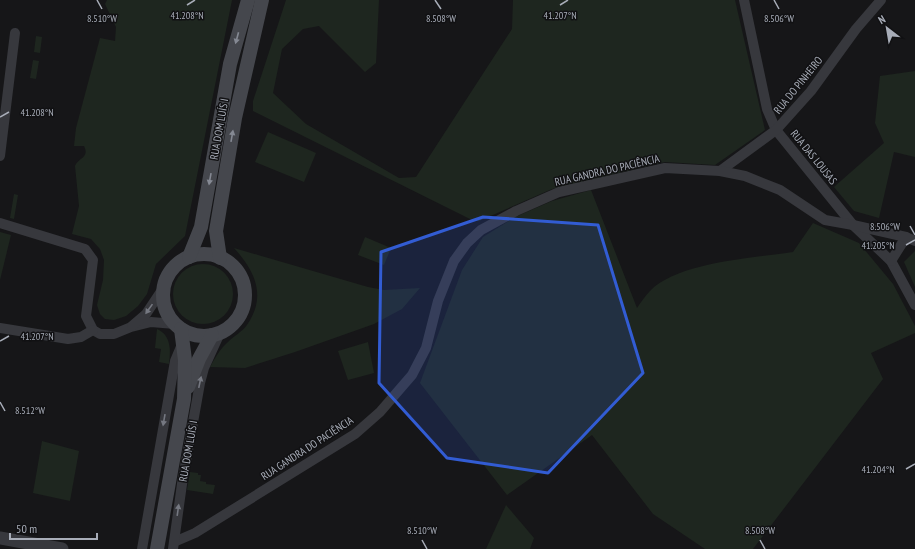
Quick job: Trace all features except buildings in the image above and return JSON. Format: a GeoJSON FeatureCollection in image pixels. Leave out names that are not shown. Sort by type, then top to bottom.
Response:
{"type":"FeatureCollection","features":[{"type":"Feature","properties":{"kind":"main road","name":"RUA DOM LUÍS I"},"geometry":{"type":"LineString","coordinates":[[189,257],[201,227],[230,64],[248,0]]}},
{"type":"Feature","properties":{"kind":"main road","name":"RUA DOM LUÍS I"},"geometry":{"type":"LineString","coordinates":[[220,258],[216,230],[235,118],[262,0]]}},
{"type":"Feature","properties":{"kind":"main road","name":"RUA DOM LUÍS I"},"geometry":{"type":"LineString","coordinates":[[157,549],[184,399],[199,359],[216,334],[233,324],[238,318],[242,311],[245,296],[242,280],[234,266],[220,258],[205,254],[189,257],[176,266],[167,279],[164,287],[163,295],[166,311],[180,331],[185,360],[184,399]]}},
{"type":"Feature","properties":{"kind":"main road"},"geometry":{"type":"LineString","coordinates":[[180,331],[196,335],[216,334]]}},
{"type":"Feature","properties":{"kind":"street","name":"RUA DAS LOUSAS"},"geometry":{"type":"LineString","coordinates":[[744,0],[767,109],[776,130],[853,225],[891,261],[915,305]]}},
{"type":"Feature","properties":{"kind":"street","name":"RUA DO PINHEIRO"},"geometry":{"type":"LineString","coordinates":[[720,171],[776,130],[811,91],[856,28],[881,0]]}},
{"type":"Feature","properties":{"kind":"street"},"geometry":{"type":"LineString","coordinates":[[0,156],[3,116],[15,33]]}},
{"type":"Feature","properties":{"kind":"street","name":"RUA GANDRA DO PACIÊNCIA"},"geometry":{"type":"LineString","coordinates":[[174,545],[348,438],[380,412],[412,375],[426,348],[438,301],[454,261],[467,243],[481,230],[516,211],[559,192],[665,168],[720,171],[745,176],[780,190],[825,220],[853,225],[910,239]]}},
{"type":"Feature","properties":{"kind":"street"},"geometry":{"type":"LineString","coordinates":[[0,223],[86,249],[93,260],[86,316],[93,330],[100,334],[114,334],[130,327],[151,322],[180,331],[142,549]]}},
{"type":"Feature","properties":{"kind":"street"},"geometry":{"type":"LineString","coordinates":[[891,261],[910,239]]}},
{"type":"Feature","properties":{"kind":"street"},"geometry":{"type":"LineString","coordinates":[[130,327],[146,314],[164,287]]}},
{"type":"Feature","properties":{"kind":"street"},"geometry":{"type":"LineString","coordinates":[[0,328],[68,339],[81,337],[93,330]]}},
{"type":"Feature","properties":{"kind":"street","name":"RUA DOM LUÍS I"},"geometry":{"type":"LineString","coordinates":[[174,545],[182,484],[200,383],[216,334]]}},
{"type":"Feature","properties":{"kind":"street"},"geometry":{"type":"LineString","coordinates":[[0,538],[62,549]]}},
{"type":"Feature","properties":{"kind":"highlighted area"},"geometry":{"type":"Polygon","coordinates":[[[483,217],[598,225],[643,373],[548,473],[447,458],[379,383],[381,252],[483,217]]]}},
{"type":"Feature","properties":{"kind":"shaded area"},"geometry":{"type":"Polygon","coordinates":[[[107,0],[232,0],[185,236],[156,264],[147,294],[138,306],[126,316],[114,320],[105,319],[100,314],[97,305],[103,280],[104,260],[100,249],[91,239],[72,234],[79,206],[75,166],[86,153],[84,146],[74,146],[76,128],[100,38],[115,41],[116,27],[105,4],[107,0]]]}},
{"type":"Feature","properties":{"kind":"shaded area"},"geometry":{"type":"Polygon","coordinates":[[[286,0],[379,0],[376,63],[365,72],[319,26],[303,29],[282,49],[273,93],[306,124],[399,178],[416,177],[512,29],[513,0],[735,0],[765,130],[715,165],[665,162],[552,189],[479,221],[474,221],[253,111],[253,101],[286,0]]]}},
{"type":"Feature","properties":{"kind":"shaded area"},"geometry":{"type":"Polygon","coordinates":[[[36,36],[42,37],[40,53],[34,52],[36,36]]]}},
{"type":"Feature","properties":{"kind":"shaded area"},"geometry":{"type":"Polygon","coordinates":[[[33,60],[39,61],[36,79],[30,78],[33,60]]]}},
{"type":"Feature","properties":{"kind":"shaded area"},"geometry":{"type":"Polygon","coordinates":[[[915,71],[915,157],[894,152],[879,218],[854,211],[834,187],[884,143],[875,123],[880,76],[915,71]]]}},
{"type":"Feature","properties":{"kind":"shaded area"},"geometry":{"type":"Polygon","coordinates":[[[268,132],[316,153],[304,182],[255,162],[268,132]]]}},
{"type":"Feature","properties":{"kind":"shaded area"},"geometry":{"type":"Polygon","coordinates":[[[591,190],[637,308],[650,291],[663,281],[697,267],[738,259],[793,252],[813,223],[859,243],[893,284],[915,326],[915,333],[871,353],[883,379],[753,549],[705,549],[653,514],[592,435],[507,495],[420,383],[462,270],[483,237],[515,217],[552,201],[591,190]]]}},
{"type":"Feature","properties":{"kind":"shaded area"},"geometry":{"type":"Polygon","coordinates":[[[14,194],[18,195],[14,219],[10,218],[14,194]]]}},
{"type":"Feature","properties":{"kind":"shaded area"},"geometry":{"type":"Polygon","coordinates":[[[0,232],[11,235],[0,280],[0,232]]]}},
{"type":"Feature","properties":{"kind":"shaded area"},"geometry":{"type":"Polygon","coordinates":[[[365,237],[391,248],[384,265],[358,255],[365,237]]]}},
{"type":"Feature","properties":{"kind":"shaded area"},"geometry":{"type":"Polygon","coordinates":[[[234,248],[368,287],[384,290],[420,288],[402,309],[374,324],[245,368],[210,367],[230,340],[247,325],[256,304],[256,284],[253,275],[234,248]]]}},
{"type":"Feature","properties":{"kind":"shaded area"},"geometry":{"type":"Polygon","coordinates":[[[915,251],[915,287],[904,262],[915,251]]]}},
{"type":"Feature","properties":{"kind":"shaded area"},"geometry":{"type":"Polygon","coordinates":[[[203,264],[219,269],[224,273],[228,278],[233,294],[228,310],[224,315],[219,319],[203,324],[187,319],[182,315],[178,310],[173,294],[178,278],[182,273],[187,269],[203,264]]]}},
{"type":"Feature","properties":{"kind":"shaded area"},"geometry":{"type":"Polygon","coordinates":[[[157,329],[165,335],[169,344],[169,364],[159,362],[161,349],[155,348],[157,329]]]}},
{"type":"Feature","properties":{"kind":"shaded area"},"geometry":{"type":"Polygon","coordinates":[[[368,342],[374,373],[348,380],[338,351],[368,342]]]}},
{"type":"Feature","properties":{"kind":"shaded area"},"geometry":{"type":"Polygon","coordinates":[[[42,441],[79,451],[70,501],[33,493],[42,441]]]}},
{"type":"Feature","properties":{"kind":"shaded area"},"geometry":{"type":"Polygon","coordinates":[[[190,472],[201,475],[200,481],[206,482],[206,484],[215,485],[213,494],[187,490],[190,472]]]}},
{"type":"Feature","properties":{"kind":"shaded area"},"geometry":{"type":"Polygon","coordinates":[[[506,505],[534,538],[530,549],[486,549],[506,505]]]}}]}
